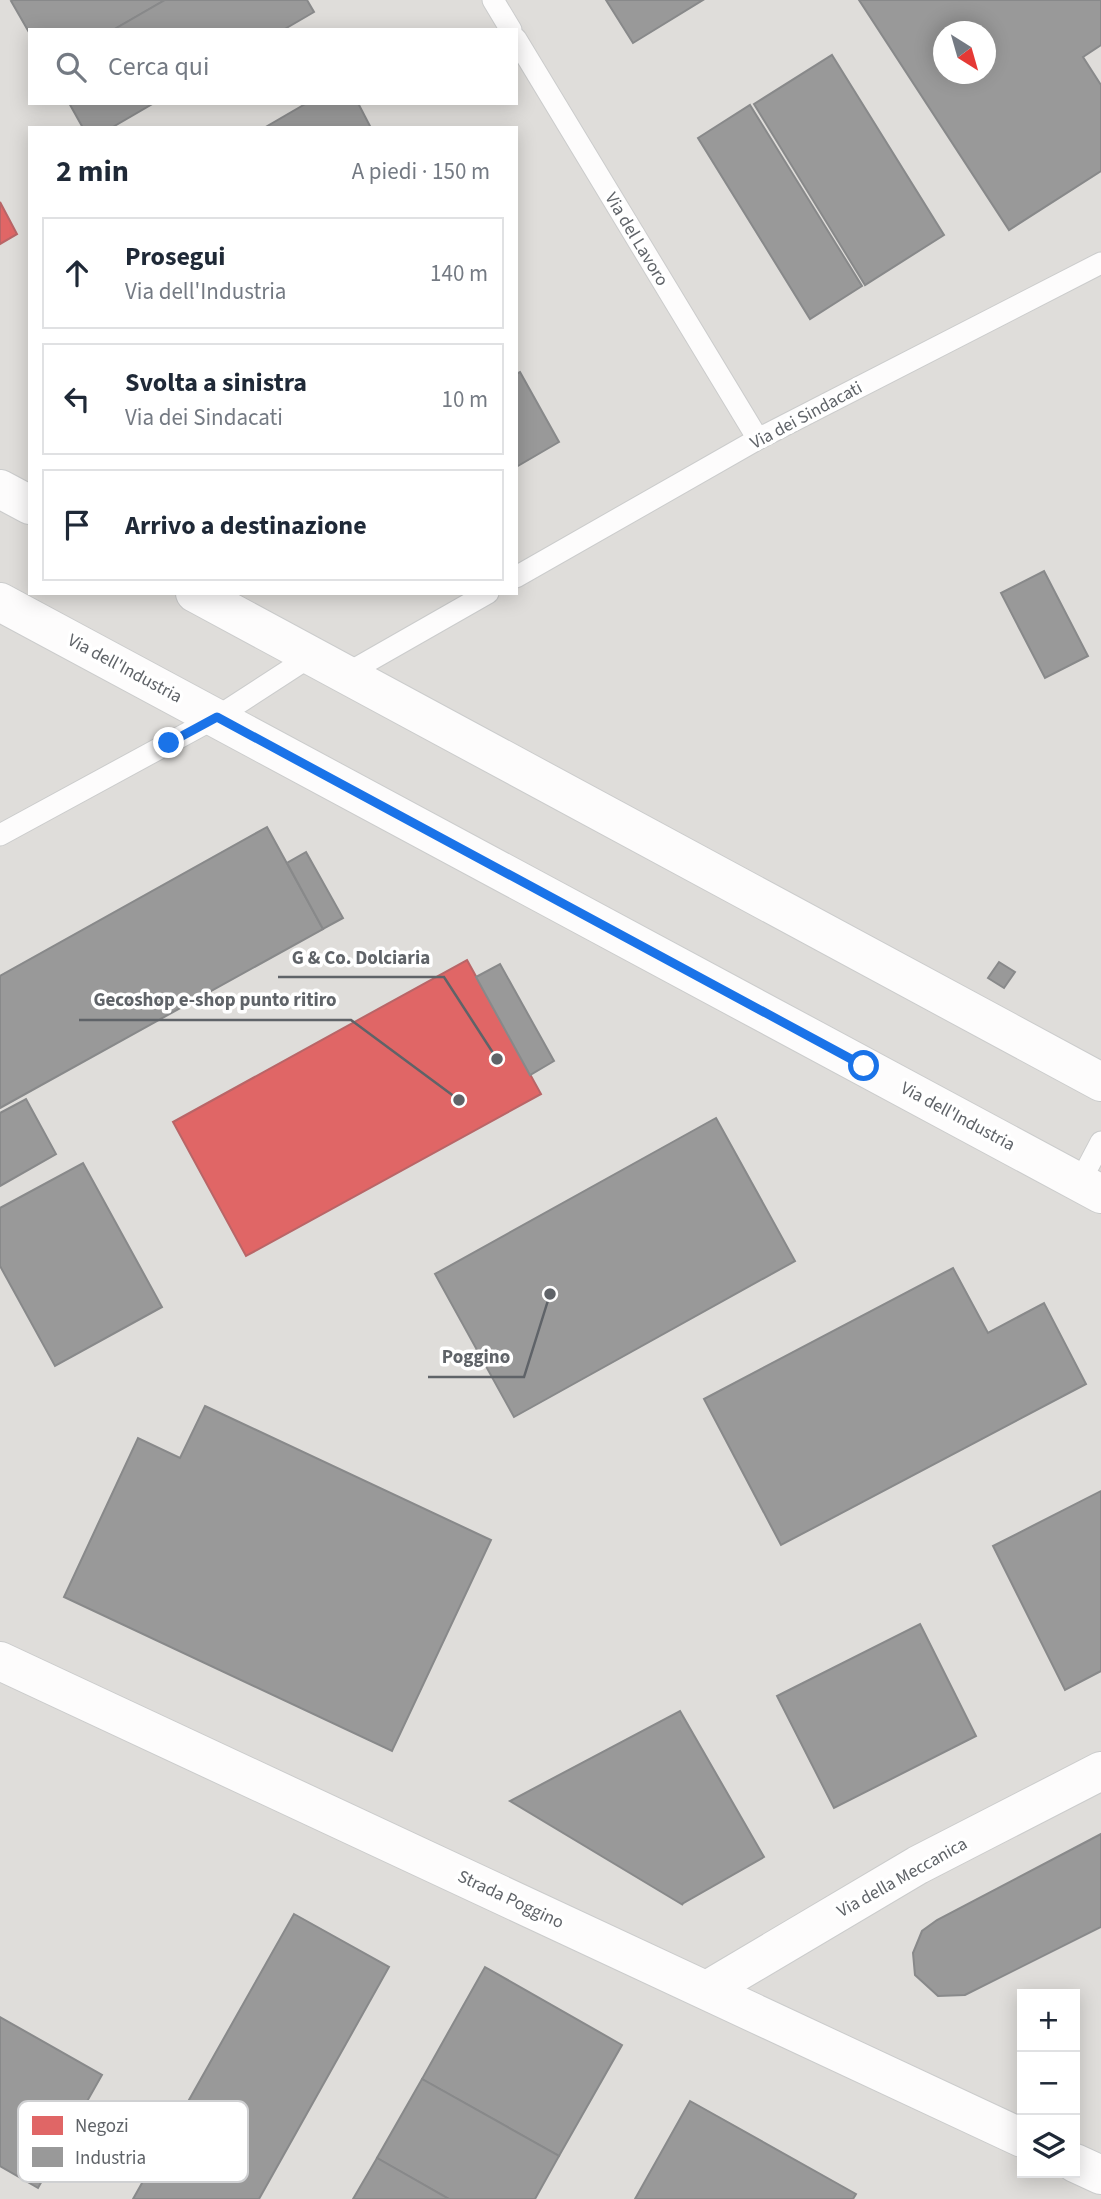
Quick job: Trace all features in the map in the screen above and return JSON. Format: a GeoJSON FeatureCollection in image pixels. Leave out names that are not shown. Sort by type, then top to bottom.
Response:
{"type":"FeatureCollection","features":[{"type":"Feature","properties":{"kind":"street"},"geometry":{"type":"LineString","coordinates":[[0,489],[28,504]]}},
{"type":"Feature","properties":{"kind":"street"},"geometry":{"type":"LineString","coordinates":[[199,595],[1101,1082]]}},
{"type":"Feature","properties":{"kind":"street","name":"Via dell'Industria"},"geometry":{"type":"LineString","coordinates":[[0,602],[1091,1188]]}},
{"type":"Feature","properties":{"kind":"street","name":"Strada Poggino"},"geometry":{"type":"LineString","coordinates":[[0,1661],[1017,2136]]}},
{"type":"Feature","properties":{"kind":"street","name":"Via della Meccanica"},"geometry":{"type":"LineString","coordinates":[[707,1990],[918,1865],[1101,1770]]}},
{"type":"Feature","properties":{"kind":"street"},"geometry":{"type":"LineString","coordinates":[[1080,2165],[1101,2175]]}},
{"type":"Feature","properties":{"kind":"lane"},"geometry":{"type":"LineString","coordinates":[[493,0],[510,28]]}},
{"type":"Feature","properties":{"kind":"lane","name":"Via del Lavoro"},"geometry":{"type":"LineString","coordinates":[[518,42],[758,439]]}},
{"type":"Feature","properties":{"kind":"lane","name":"Via dei Sindacati"},"geometry":{"type":"LineString","coordinates":[[518,576],[758,439],[1101,263]]}},
{"type":"Feature","properties":{"kind":"lane"},"geometry":{"type":"LineString","coordinates":[[346,674],[484,595]]}},
{"type":"Feature","properties":{"kind":"lane"},"geometry":{"type":"LineString","coordinates":[[0,835],[217,717],[312,656]]}},
{"type":"Feature","properties":{"kind":"lane"},"geometry":{"type":"LineString","coordinates":[[1091,1188],[1101,1142]]}},
{"type":"Feature","properties":{"kind":"shaded area"},"geometry":{"type":"Polygon","coordinates":[[[0,0],[1101,0],[1101,2199],[0,2199],[0,0]]]}},
{"type":"Feature","properties":{"kind":"building: Negozi"},"geometry":{"type":"Polygon","coordinates":[[[0,202],[17,234],[0,244],[0,202]]]}},
{"type":"Feature","properties":{"kind":"building: Negozi"},"geometry":{"type":"Polygon","coordinates":[[[467,960],[541,1094],[246,1256],[173,1122],[467,960]]]}},
{"type":"Feature","properties":{"kind":"building: Industria"},"geometry":{"type":"Polygon","coordinates":[[[165,0],[116,28],[28,28],[28,31],[11,1],[165,0]]]}},
{"type":"Feature","properties":{"kind":"building: Industria"},"geometry":{"type":"Polygon","coordinates":[[[165,0],[307,0],[314,12],[286,28],[116,28],[165,0]]]}},
{"type":"Feature","properties":{"kind":"building: Industria"},"geometry":{"type":"Polygon","coordinates":[[[606,0],[703,0],[633,43],[606,0]]]}},
{"type":"Feature","properties":{"kind":"building: Industria"},"geometry":{"type":"Polygon","coordinates":[[[859,0],[1101,0],[1101,45],[1083,57],[1101,85],[1101,171],[1009,230],[859,0]]]}},
{"type":"Feature","properties":{"kind":"building: Industria"},"geometry":{"type":"Polygon","coordinates":[[[832,55],[944,235],[865,285],[754,104],[832,55]]]}},
{"type":"Feature","properties":{"kind":"building: Industria"},"geometry":{"type":"Polygon","coordinates":[[[70,105],[151,105],[114,126],[82,126],[70,105]]]}},
{"type":"Feature","properties":{"kind":"building: Industria"},"geometry":{"type":"Polygon","coordinates":[[[304,105],[359,105],[370,126],[267,126],[304,105]]]}},
{"type":"Feature","properties":{"kind":"building: Industria"},"geometry":{"type":"Polygon","coordinates":[[[750,105],[862,286],[810,319],[698,138],[750,105]]]}},
{"type":"Feature","properties":{"kind":"building: Industria"},"geometry":{"type":"Polygon","coordinates":[[[520,372],[559,442],[518,466],[520,372]]]}},
{"type":"Feature","properties":{"kind":"building: Industria"},"geometry":{"type":"Polygon","coordinates":[[[1044,571],[1088,656],[1045,678],[1001,593],[1044,571]]]}},
{"type":"Feature","properties":{"kind":"building: Industria"},"geometry":{"type":"Polygon","coordinates":[[[267,827],[323,929],[0,1108],[0,976],[267,827]]]}},
{"type":"Feature","properties":{"kind":"building: Industria"},"geometry":{"type":"Polygon","coordinates":[[[306,852],[343,918],[323,929],[287,863],[306,852]]]}},
{"type":"Feature","properties":{"kind":"building: Industria"},"geometry":{"type":"Polygon","coordinates":[[[999,962],[1015,972],[1004,988],[988,978],[999,962]]]}},
{"type":"Feature","properties":{"kind":"building: Industria"},"geometry":{"type":"Polygon","coordinates":[[[500,964],[554,1061],[530,1075],[476,977],[500,964]]]}},
{"type":"Feature","properties":{"kind":"building: Industria"},"geometry":{"type":"Polygon","coordinates":[[[26,1099],[56,1154],[0,1186],[0,1113],[26,1099]]]}},
{"type":"Feature","properties":{"kind":"building: Industria"},"geometry":{"type":"Polygon","coordinates":[[[716,1118],[795,1261],[514,1417],[435,1274],[716,1118]]]}},
{"type":"Feature","properties":{"kind":"building: Industria"},"geometry":{"type":"Polygon","coordinates":[[[83,1163],[162,1307],[55,1366],[0,1266],[0,1208],[83,1163]]]}},
{"type":"Feature","properties":{"kind":"building: Industria"},"geometry":{"type":"Polygon","coordinates":[[[953,1268],[988,1333],[1044,1303],[1086,1384],[781,1545],[704,1399],[953,1268]]]}},
{"type":"Feature","properties":{"kind":"building: Industria"},"geometry":{"type":"Polygon","coordinates":[[[205,1406],[491,1540],[392,1751],[64,1597],[138,1438],[180,1458],[205,1406]]]}},
{"type":"Feature","properties":{"kind":"building: Industria"},"geometry":{"type":"Polygon","coordinates":[[[1101,1491],[1101,1671],[1065,1690],[993,1546],[1101,1491]]]}},
{"type":"Feature","properties":{"kind":"building: Industria"},"geometry":{"type":"Polygon","coordinates":[[[920,1624],[976,1736],[834,1808],[777,1696],[920,1624]]]}},
{"type":"Feature","properties":{"kind":"building: Industria"},"geometry":{"type":"Polygon","coordinates":[[[680,1711],[764,1857],[683,1905],[510,1801],[680,1711]]]}},
{"type":"Feature","properties":{"kind":"building: Industria"},"geometry":{"type":"Polygon","coordinates":[[[1101,1834],[1101,1927],[965,1995],[938,1996],[915,1975],[913,1953],[922,1931],[937,1920],[1101,1834]]]}},
{"type":"Feature","properties":{"kind":"building: Industria"},"geometry":{"type":"Polygon","coordinates":[[[294,1914],[389,1967],[259,2199],[133,2199],[143,2182],[248,2182],[248,2101],[188,2101],[294,1914]]]}},
{"type":"Feature","properties":{"kind":"building: Industria"},"geometry":{"type":"Polygon","coordinates":[[[485,1967],[622,2045],[559,2156],[422,2079],[485,1967]]]}},
{"type":"Feature","properties":{"kind":"building: Industria"},"geometry":{"type":"Polygon","coordinates":[[[0,2017],[102,2075],[87,2101],[18,2101],[18,2176],[0,2166],[0,2017]]]}},
{"type":"Feature","properties":{"kind":"building: Industria"},"geometry":{"type":"Polygon","coordinates":[[[422,2079],[559,2156],[535,2199],[449,2199],[377,2158],[422,2079]]]}},
{"type":"Feature","properties":{"kind":"building: Industria"},"geometry":{"type":"Polygon","coordinates":[[[690,2101],[856,2194],[853,2199],[635,2199],[690,2101]]]}},
{"type":"Feature","properties":{"kind":"building: Industria"},"geometry":{"type":"Polygon","coordinates":[[[377,2158],[449,2199],[353,2199],[377,2158]]]}},
{"type":"Feature","properties":{"kind":"building: Industria"},"geometry":{"type":"Polygon","coordinates":[[[28,2182],[41,2182],[38,2188],[28,2182]]]}},
{"type":"Feature","properties":{"kind":"place","name":"G & Co. Dolciaria"},"geometry":{"type":"Point","coordinates":[497,1059]}},
{"type":"Feature","properties":{"kind":"place","name":"Gecoshop e-shop punto ritiro"},"geometry":{"type":"Point","coordinates":[459,1100]}},
{"type":"Feature","properties":{"kind":"place","name":"Poggino"},"geometry":{"type":"Point","coordinates":[550,1294]}},
{"type":"Feature","properties":{"kind":"route"},"geometry":{"type":"LineString","coordinates":[[169,743],[217,717],[864,1066]]}}]}
